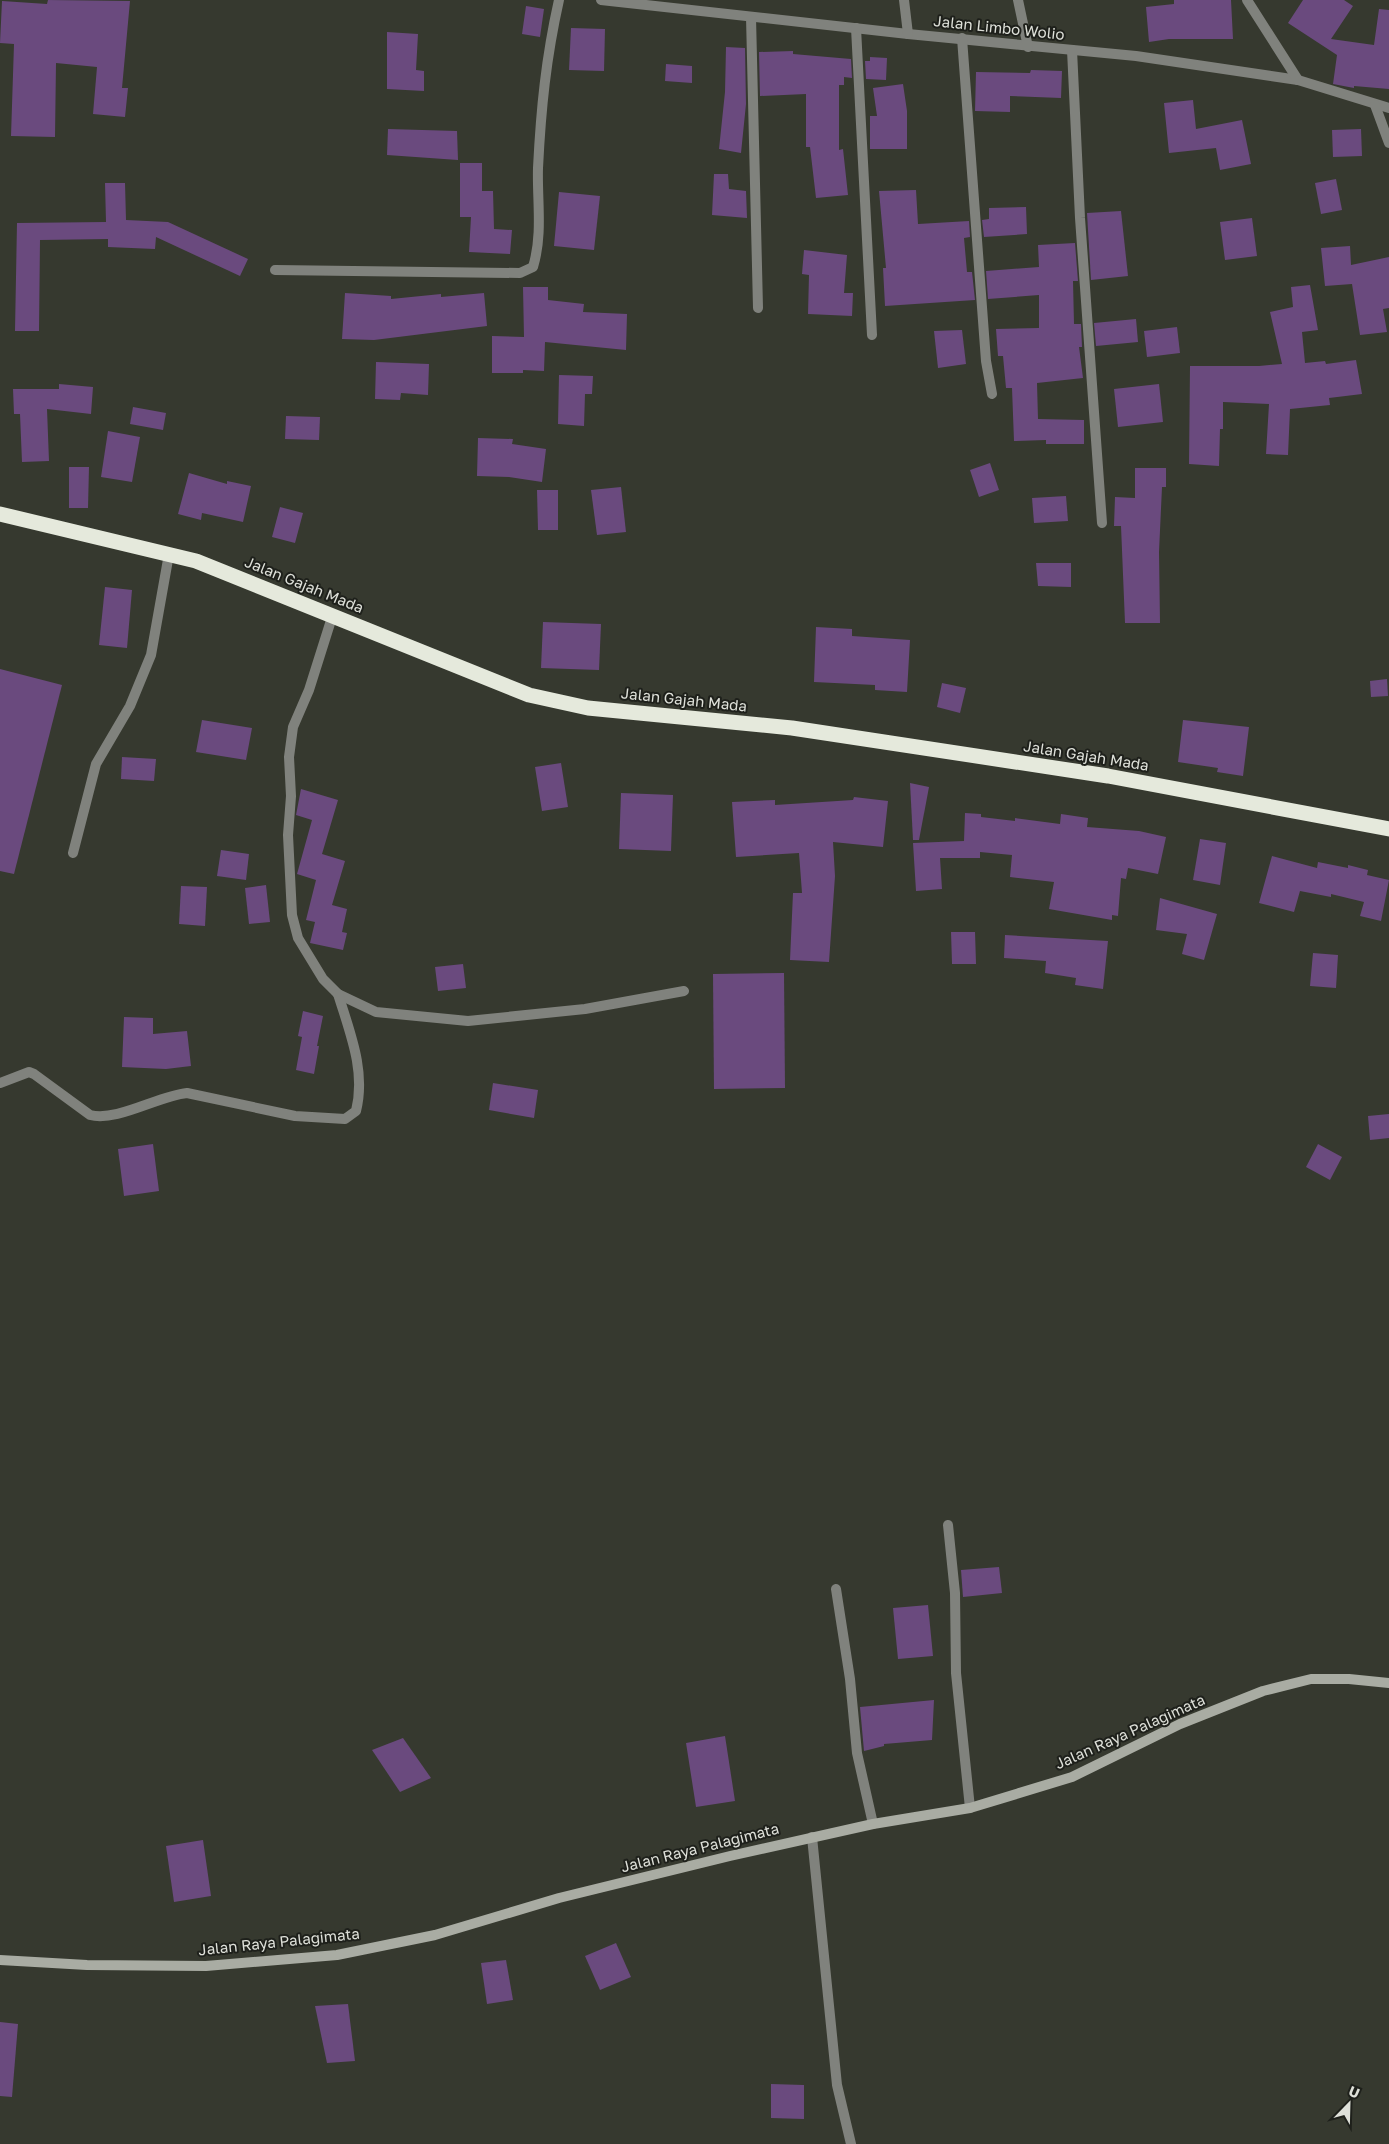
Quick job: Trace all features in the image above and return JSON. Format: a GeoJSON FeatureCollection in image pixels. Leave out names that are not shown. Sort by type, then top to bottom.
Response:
{"type":"FeatureCollection","features":[{"type":"Feature","properties":{"kind":"highway","name":"Jalan Gajah Mada"},"geometry":{"type":"LineString","coordinates":[[0,514],[169,554],[216,568],[333,614],[446,663],[529,695],[588,708],[792,728],[1108,776],[1389,829]]}},
{"type":"Feature","properties":{"kind":"street"},"geometry":{"type":"LineString","coordinates":[[275,270],[520,273],[533,267],[539,247],[538,169],[543,88],[547,53],[559,0]]}},
{"type":"Feature","properties":{"kind":"street","name":"Jalan Limbo Wolio"},"geometry":{"type":"LineString","coordinates":[[601,0],[908,34],[962,38],[1028,47],[1136,56],[1298,80],[1389,108]]}},
{"type":"Feature","properties":{"kind":"street"},"geometry":{"type":"LineString","coordinates":[[904,0],[908,34]]}},
{"type":"Feature","properties":{"kind":"street"},"geometry":{"type":"LineString","coordinates":[[1018,0],[1028,47]]}},
{"type":"Feature","properties":{"kind":"street"},"geometry":{"type":"LineString","coordinates":[[1247,0],[1298,80]]}},
{"type":"Feature","properties":{"kind":"street"},"geometry":{"type":"LineString","coordinates":[[751,17],[758,308]]}},
{"type":"Feature","properties":{"kind":"street"},"geometry":{"type":"LineString","coordinates":[[856,28],[872,335]]}},
{"type":"Feature","properties":{"kind":"street"},"geometry":{"type":"LineString","coordinates":[[962,38],[986,362],[992,394]]}},
{"type":"Feature","properties":{"kind":"street"},"geometry":{"type":"LineString","coordinates":[[1072,50],[1080,218],[1102,523]]}},
{"type":"Feature","properties":{"kind":"street"},"geometry":{"type":"LineString","coordinates":[[1375,105],[1389,142]]}},
{"type":"Feature","properties":{"kind":"street"},"geometry":{"type":"LineString","coordinates":[[73,852],[96,764],[130,706],[152,655],[169,554]]}},
{"type":"Feature","properties":{"kind":"street"},"geometry":{"type":"LineString","coordinates":[[333,614],[290,741],[291,796],[288,835],[292,915],[298,938],[324,979],[338,994],[376,1012],[468,1021],[585,1009],[684,991]]}},
{"type":"Feature","properties":{"kind":"street"},"geometry":{"type":"LineString","coordinates":[[0,1083],[29,1072],[90,1116],[99,1118],[140,1108],[169,1095],[187,1093],[295,1116],[345,1119],[356,1112],[360,1094],[358,1059],[338,994]]}},
{"type":"Feature","properties":{"kind":"street"},"geometry":{"type":"LineString","coordinates":[[948,1525],[955,1593],[956,1673],[970,1808]]}},
{"type":"Feature","properties":{"kind":"street"},"geometry":{"type":"LineString","coordinates":[[836,1590],[850,1679],[857,1753],[873,1824]]}},
{"type":"Feature","properties":{"kind":"street","name":"Jalan Raya Palagimata"},"geometry":{"type":"LineString","coordinates":[[0,1960],[87,1965],[206,1966],[337,1955],[435,1935],[559,1898],[812,1837],[873,1824],[970,1808],[1072,1777],[1180,1724],[1263,1691],[1311,1679],[1349,1679],[1389,1683]]}},
{"type":"Feature","properties":{"kind":"street"},"geometry":{"type":"LineString","coordinates":[[812,1837],[837,2085],[851,2144]]}},
{"type":"Feature","properties":{"kind":"building"},"geometry":{"type":"Polygon","coordinates":[[[48,0],[130,1],[122,88],[128,88],[125,117],[93,114],[97,67],[56,63],[55,137],[11,136],[14,44],[0,43],[2,1],[47,4],[48,0]]]}},
{"type":"Feature","properties":{"kind":"building"},"geometry":{"type":"Polygon","coordinates":[[[1174,0],[1231,0],[1233,39],[1169,39],[1149,42],[1146,7],[1174,4],[1174,0]]]}},
{"type":"Feature","properties":{"kind":"building"},"geometry":{"type":"Polygon","coordinates":[[[1303,0],[1344,0],[1353,6],[1331,39],[1374,45],[1379,9],[1389,10],[1389,89],[1354,86],[1354,88],[1333,84],[1337,55],[1288,23],[1303,0]]]}},
{"type":"Feature","properties":{"kind":"building"},"geometry":{"type":"Polygon","coordinates":[[[526,6],[544,9],[540,37],[522,34],[526,6]]]}},
{"type":"Feature","properties":{"kind":"building"},"geometry":{"type":"Polygon","coordinates":[[[571,28],[605,29],[604,71],[569,70],[571,28]]]}},
{"type":"Feature","properties":{"kind":"building"},"geometry":{"type":"Polygon","coordinates":[[[387,32],[418,34],[416,70],[424,71],[424,91],[387,89],[387,32]]]}},
{"type":"Feature","properties":{"kind":"building"},"geometry":{"type":"Polygon","coordinates":[[[726,47],[745,48],[746,104],[741,153],[719,149],[725,92],[726,47]]]}},
{"type":"Feature","properties":{"kind":"building"},"geometry":{"type":"Polygon","coordinates":[[[793,51],[793,54],[851,59],[852,78],[844,77],[844,85],[839,85],[839,150],[843,149],[848,195],[816,198],[810,147],[806,147],[806,94],[760,96],[759,52],[793,51]]]}},
{"type":"Feature","properties":{"kind":"building"},"geometry":{"type":"Polygon","coordinates":[[[870,57],[887,58],[886,80],[866,79],[865,61],[870,61],[870,57]]]}},
{"type":"Feature","properties":{"kind":"building"},"geometry":{"type":"Polygon","coordinates":[[[666,64],[692,66],[692,83],[665,81],[666,64]]]}},
{"type":"Feature","properties":{"kind":"building"},"geometry":{"type":"Polygon","coordinates":[[[1031,70],[1062,71],[1061,98],[1010,96],[1010,112],[975,111],[976,72],[1030,73],[1031,70]]]}},
{"type":"Feature","properties":{"kind":"building"},"geometry":{"type":"Polygon","coordinates":[[[903,84],[907,111],[907,149],[870,149],[870,116],[877,116],[873,88],[903,84]]]}},
{"type":"Feature","properties":{"kind":"building"},"geometry":{"type":"Polygon","coordinates":[[[1193,100],[1196,129],[1242,120],[1251,164],[1220,170],[1216,148],[1169,153],[1164,103],[1193,100]]]}},
{"type":"Feature","properties":{"kind":"building"},"geometry":{"type":"Polygon","coordinates":[[[388,129],[457,131],[458,160],[387,155],[388,129]]]}},
{"type":"Feature","properties":{"kind":"building"},"geometry":{"type":"Polygon","coordinates":[[[1361,129],[1362,156],[1333,157],[1332,130],[1361,129]]]}},
{"type":"Feature","properties":{"kind":"building"},"geometry":{"type":"Polygon","coordinates":[[[460,163],[482,163],[482,191],[493,191],[494,229],[512,230],[510,254],[469,252],[471,217],[460,217],[460,163]]]}},
{"type":"Feature","properties":{"kind":"building"},"geometry":{"type":"Polygon","coordinates":[[[714,174],[728,174],[729,189],[746,191],[747,218],[712,215],[714,174]]]}},
{"type":"Feature","properties":{"kind":"building"},"geometry":{"type":"Polygon","coordinates":[[[1336,179],[1342,210],[1321,214],[1315,183],[1336,179]]]}},
{"type":"Feature","properties":{"kind":"building"},"geometry":{"type":"Polygon","coordinates":[[[105,183],[125,183],[126,220],[168,222],[248,259],[240,276],[156,237],[155,249],[108,247],[108,239],[40,240],[39,331],[15,331],[17,223],[106,222],[105,183]]]}},
{"type":"Feature","properties":{"kind":"building"},"geometry":{"type":"Polygon","coordinates":[[[916,190],[918,224],[969,221],[970,237],[964,238],[967,272],[972,272],[975,300],[885,306],[883,268],[886,268],[879,191],[916,190]]]}},
{"type":"Feature","properties":{"kind":"building"},"geometry":{"type":"Polygon","coordinates":[[[559,192],[600,196],[594,250],[554,246],[559,192]]]}},
{"type":"Feature","properties":{"kind":"building"},"geometry":{"type":"Polygon","coordinates":[[[1026,207],[1027,234],[984,237],[982,220],[989,219],[989,208],[1026,207]]]}},
{"type":"Feature","properties":{"kind":"building"},"geometry":{"type":"Polygon","coordinates":[[[1121,211],[1128,276],[1091,280],[1087,213],[1121,211]]]}},
{"type":"Feature","properties":{"kind":"building"},"geometry":{"type":"Polygon","coordinates":[[[1252,218],[1257,256],[1225,260],[1220,222],[1252,218]]]}},
{"type":"Feature","properties":{"kind":"building"},"geometry":{"type":"Polygon","coordinates":[[[1075,243],[1078,281],[1073,281],[1074,324],[1081,324],[1082,347],[1079,347],[1083,378],[1037,383],[1038,419],[1084,420],[1084,444],[1046,444],[1046,440],[1014,441],[1012,388],[1006,388],[1003,356],[998,356],[996,329],[1039,328],[1039,295],[988,299],[986,271],[1039,267],[1038,245],[1075,243]]]}},
{"type":"Feature","properties":{"kind":"building"},"geometry":{"type":"Polygon","coordinates":[[[1350,246],[1351,265],[1389,257],[1389,308],[1383,309],[1387,332],[1360,335],[1352,284],[1325,286],[1321,248],[1350,246]]]}},
{"type":"Feature","properties":{"kind":"building"},"geometry":{"type":"Polygon","coordinates":[[[804,250],[847,255],[844,293],[853,293],[852,316],[808,314],[809,275],[802,274],[804,250]]]}},
{"type":"Feature","properties":{"kind":"building"},"geometry":{"type":"Polygon","coordinates":[[[1310,285],[1318,330],[1302,332],[1305,363],[1325,361],[1326,364],[1356,360],[1362,394],[1329,398],[1330,405],[1290,409],[1288,455],[1266,454],[1269,404],[1223,402],[1223,429],[1220,429],[1219,466],[1189,464],[1190,366],[1282,364],[1270,312],[1293,307],[1291,287],[1310,285]]]}},
{"type":"Feature","properties":{"kind":"building"},"geometry":{"type":"Polygon","coordinates":[[[523,287],[548,287],[548,300],[584,304],[583,312],[627,314],[626,350],[545,342],[544,371],[523,370],[523,373],[492,373],[492,336],[524,337],[523,287]]]}},
{"type":"Feature","properties":{"kind":"building"},"geometry":{"type":"Polygon","coordinates":[[[345,293],[391,296],[391,299],[441,294],[441,297],[484,293],[487,326],[374,340],[342,339],[345,293]]]}},
{"type":"Feature","properties":{"kind":"building"},"geometry":{"type":"Polygon","coordinates":[[[1136,319],[1138,342],[1096,346],[1094,323],[1136,319]]]}},
{"type":"Feature","properties":{"kind":"building"},"geometry":{"type":"Polygon","coordinates":[[[1177,327],[1180,353],[1147,357],[1144,331],[1177,327]]]}},
{"type":"Feature","properties":{"kind":"building"},"geometry":{"type":"Polygon","coordinates":[[[962,330],[966,364],[938,368],[934,331],[962,330]]]}},
{"type":"Feature","properties":{"kind":"building"},"geometry":{"type":"Polygon","coordinates":[[[376,362],[429,364],[428,395],[401,393],[400,400],[375,399],[376,362]]]}},
{"type":"Feature","properties":{"kind":"building"},"geometry":{"type":"Polygon","coordinates":[[[559,375],[593,376],[592,394],[585,394],[584,426],[558,424],[559,375]]]}},
{"type":"Feature","properties":{"kind":"building"},"geometry":{"type":"Polygon","coordinates":[[[59,384],[93,387],[91,414],[47,409],[49,461],[22,462],[20,414],[14,414],[13,389],[59,389],[59,384]]]}},
{"type":"Feature","properties":{"kind":"building"},"geometry":{"type":"Polygon","coordinates":[[[1159,384],[1163,422],[1118,427],[1114,389],[1159,384]]]}},
{"type":"Feature","properties":{"kind":"building"},"geometry":{"type":"Polygon","coordinates":[[[133,407],[166,413],[163,430],[130,424],[133,407]]]}},
{"type":"Feature","properties":{"kind":"building"},"geometry":{"type":"Polygon","coordinates":[[[286,416],[320,417],[319,440],[285,439],[286,416]]]}},
{"type":"Feature","properties":{"kind":"building"},"geometry":{"type":"Polygon","coordinates":[[[108,431],[140,437],[132,482],[101,477],[108,431]]]}},
{"type":"Feature","properties":{"kind":"building"},"geometry":{"type":"Polygon","coordinates":[[[478,438],[513,439],[512,444],[546,449],[542,482],[509,477],[477,476],[478,438]]]}},
{"type":"Feature","properties":{"kind":"building"},"geometry":{"type":"Polygon","coordinates":[[[990,463],[999,490],[979,497],[970,470],[990,463]]]}},
{"type":"Feature","properties":{"kind":"building"},"geometry":{"type":"Polygon","coordinates":[[[69,467],[89,467],[88,508],[69,508],[69,467]]]}},
{"type":"Feature","properties":{"kind":"building"},"geometry":{"type":"Polygon","coordinates":[[[1135,468],[1166,468],[1166,487],[1162,487],[1159,552],[1160,623],[1125,623],[1121,526],[1114,526],[1115,497],[1135,498],[1135,468]]]}},
{"type":"Feature","properties":{"kind":"building"},"geometry":{"type":"Polygon","coordinates":[[[189,473],[227,484],[227,481],[251,486],[243,522],[202,513],[201,520],[178,514],[189,473]]]}},
{"type":"Feature","properties":{"kind":"building"},"geometry":{"type":"Polygon","coordinates":[[[621,487],[626,532],[597,535],[591,490],[621,487]]]}},
{"type":"Feature","properties":{"kind":"building"},"geometry":{"type":"Polygon","coordinates":[[[537,490],[558,490],[558,530],[538,530],[537,490]]]}},
{"type":"Feature","properties":{"kind":"building"},"geometry":{"type":"Polygon","coordinates":[[[1066,496],[1068,521],[1034,523],[1032,498],[1066,496]]]}},
{"type":"Feature","properties":{"kind":"building"},"geometry":{"type":"Polygon","coordinates":[[[280,507],[303,513],[295,543],[272,537],[280,507]]]}},
{"type":"Feature","properties":{"kind":"building"},"geometry":{"type":"Polygon","coordinates":[[[1036,563],[1071,563],[1071,587],[1038,586],[1036,563]]]}},
{"type":"Feature","properties":{"kind":"building"},"geometry":{"type":"Polygon","coordinates":[[[105,587],[132,590],[127,648],[99,645],[105,587]]]}},
{"type":"Feature","properties":{"kind":"building"},"geometry":{"type":"Polygon","coordinates":[[[543,622],[601,624],[599,670],[541,668],[543,622]]]}},
{"type":"Feature","properties":{"kind":"building"},"geometry":{"type":"Polygon","coordinates":[[[816,627],[852,629],[852,636],[910,640],[907,692],[875,690],[875,685],[814,682],[816,627]]]}},
{"type":"Feature","properties":{"kind":"building"},"geometry":{"type":"Polygon","coordinates":[[[0,669],[62,685],[14,874],[0,871],[0,669]]]}},
{"type":"Feature","properties":{"kind":"building"},"geometry":{"type":"Polygon","coordinates":[[[1387,679],[1388,696],[1371,697],[1370,681],[1387,679]]]}},
{"type":"Feature","properties":{"kind":"building"},"geometry":{"type":"Polygon","coordinates":[[[942,683],[966,688],[960,713],[937,707],[942,683]]]}},
{"type":"Feature","properties":{"kind":"building"},"geometry":{"type":"Polygon","coordinates":[[[202,720],[252,728],[246,760],[196,752],[202,720]]]}},
{"type":"Feature","properties":{"kind":"building"},"geometry":{"type":"Polygon","coordinates":[[[1183,720],[1249,727],[1243,776],[1217,772],[1218,768],[1178,762],[1183,720]]]}},
{"type":"Feature","properties":{"kind":"building"},"geometry":{"type":"Polygon","coordinates":[[[122,757],[156,759],[154,781],[121,779],[122,757]]]}},
{"type":"Feature","properties":{"kind":"building"},"geometry":{"type":"Polygon","coordinates":[[[561,763],[568,807],[542,811],[535,767],[561,763]]]}},
{"type":"Feature","properties":{"kind":"building"},"geometry":{"type":"Polygon","coordinates":[[[910,783],[929,787],[919,840],[913,840],[910,783]]]}},
{"type":"Feature","properties":{"kind":"building"},"geometry":{"type":"Polygon","coordinates":[[[301,789],[338,800],[322,854],[345,861],[332,905],[347,909],[342,932],[347,933],[343,950],[310,943],[315,922],[306,920],[316,880],[297,874],[312,820],[296,815],[301,789]]]}},
{"type":"Feature","properties":{"kind":"building"},"geometry":{"type":"Polygon","coordinates":[[[621,793],[673,795],[671,851],[619,849],[621,793]]]}},
{"type":"Feature","properties":{"kind":"building"},"geometry":{"type":"Polygon","coordinates":[[[854,797],[888,801],[883,847],[833,842],[835,876],[829,962],[790,960],[793,893],[802,893],[799,853],[736,857],[732,802],[775,800],[775,805],[853,800],[854,797]]]}},
{"type":"Feature","properties":{"kind":"building"},"geometry":{"type":"Polygon","coordinates":[[[965,813],[981,814],[981,817],[1015,821],[1015,818],[1060,824],[1061,814],[1088,818],[1087,827],[1139,831],[1166,837],[1158,874],[1128,868],[1126,879],[1121,878],[1118,916],[1112,915],[1112,920],[1049,909],[1054,882],[1010,877],[1012,855],[980,852],[980,858],[940,858],[942,889],[916,891],[913,843],[964,841],[965,813]]]}},
{"type":"Feature","properties":{"kind":"building"},"geometry":{"type":"Polygon","coordinates":[[[1200,839],[1226,843],[1220,885],[1193,880],[1200,839]]]}},
{"type":"Feature","properties":{"kind":"building"},"geometry":{"type":"Polygon","coordinates":[[[221,850],[249,854],[246,880],[217,876],[221,850]]]}},
{"type":"Feature","properties":{"kind":"building"},"geometry":{"type":"Polygon","coordinates":[[[1272,856],[1317,868],[1318,862],[1348,868],[1348,865],[1368,870],[1367,875],[1389,880],[1381,921],[1360,916],[1364,902],[1331,894],[1331,897],[1300,891],[1294,912],[1259,903],[1272,856]]]}},
{"type":"Feature","properties":{"kind":"building"},"geometry":{"type":"Polygon","coordinates":[[[266,885],[270,922],[249,924],[245,888],[266,885]]]}},
{"type":"Feature","properties":{"kind":"building"},"geometry":{"type":"Polygon","coordinates":[[[181,886],[207,887],[205,926],[179,924],[181,886]]]}},
{"type":"Feature","properties":{"kind":"building"},"geometry":{"type":"Polygon","coordinates":[[[1160,898],[1217,914],[1204,960],[1182,954],[1187,934],[1156,930],[1160,898]]]}},
{"type":"Feature","properties":{"kind":"building"},"geometry":{"type":"Polygon","coordinates":[[[951,932],[975,932],[976,964],[952,964],[951,932]]]}},
{"type":"Feature","properties":{"kind":"building"},"geometry":{"type":"Polygon","coordinates":[[[1005,935],[1108,941],[1103,989],[1075,985],[1076,978],[1045,973],[1046,961],[1004,958],[1005,935]]]}},
{"type":"Feature","properties":{"kind":"building"},"geometry":{"type":"Polygon","coordinates":[[[1313,953],[1338,955],[1336,988],[1310,986],[1313,953]]]}},
{"type":"Feature","properties":{"kind":"building"},"geometry":{"type":"Polygon","coordinates":[[[463,964],[466,988],[438,991],[435,967],[463,964]]]}},
{"type":"Feature","properties":{"kind":"building"},"geometry":{"type":"Polygon","coordinates":[[[784,973],[785,1088],[714,1089],[713,974],[784,973]]]}},
{"type":"Feature","properties":{"kind":"building"},"geometry":{"type":"Polygon","coordinates":[[[303,1011],[323,1016],[314,1074],[296,1070],[302,1037],[298,1036],[303,1011]]]}},
{"type":"Feature","properties":{"kind":"building"},"geometry":{"type":"Polygon","coordinates":[[[124,1017],[153,1018],[153,1034],[187,1031],[191,1066],[166,1069],[122,1067],[124,1017]]]}},
{"type":"Feature","properties":{"kind":"building"},"geometry":{"type":"Polygon","coordinates":[[[493,1083],[538,1090],[534,1118],[489,1110],[493,1083]]]}},
{"type":"Feature","properties":{"kind":"building"},"geometry":{"type":"Polygon","coordinates":[[[1389,1114],[1389,1138],[1370,1140],[1368,1116],[1389,1114]]]}},
{"type":"Feature","properties":{"kind":"building"},"geometry":{"type":"Polygon","coordinates":[[[153,1144],[159,1191],[124,1196],[118,1149],[153,1144]]]}},
{"type":"Feature","properties":{"kind":"building"},"geometry":{"type":"Polygon","coordinates":[[[1318,1144],[1342,1157],[1330,1180],[1306,1167],[1318,1144]]]}},
{"type":"Feature","properties":{"kind":"building"},"geometry":{"type":"Polygon","coordinates":[[[999,1567],[1002,1593],[963,1597],[961,1570],[999,1567]]]}},
{"type":"Feature","properties":{"kind":"building"},"geometry":{"type":"Polygon","coordinates":[[[928,1605],[933,1656],[898,1659],[893,1608],[928,1605]]]}},
{"type":"Feature","properties":{"kind":"building"},"geometry":{"type":"Polygon","coordinates":[[[934,1700],[932,1740],[884,1744],[884,1746],[864,1751],[860,1707],[934,1700]]]}},
{"type":"Feature","properties":{"kind":"building"},"geometry":{"type":"Polygon","coordinates":[[[725,1736],[735,1801],[696,1807],[686,1743],[725,1736]]]}},
{"type":"Feature","properties":{"kind":"building"},"geometry":{"type":"Polygon","coordinates":[[[403,1738],[431,1778],[400,1792],[372,1750],[403,1738]]]}},
{"type":"Feature","properties":{"kind":"building"},"geometry":{"type":"Polygon","coordinates":[[[203,1840],[211,1896],[174,1902],[166,1846],[203,1840]]]}},
{"type":"Feature","properties":{"kind":"building"},"geometry":{"type":"Polygon","coordinates":[[[616,1943],[631,1977],[600,1990],[585,1956],[616,1943]]]}},
{"type":"Feature","properties":{"kind":"building"},"geometry":{"type":"Polygon","coordinates":[[[506,1960],[513,2000],[487,2004],[481,1963],[506,1960]]]}},
{"type":"Feature","properties":{"kind":"building"},"geometry":{"type":"Polygon","coordinates":[[[348,2004],[355,2061],[327,2063],[315,2006],[348,2004]]]}},
{"type":"Feature","properties":{"kind":"building"},"geometry":{"type":"Polygon","coordinates":[[[0,2022],[18,2024],[12,2097],[0,2096],[0,2022]]]}},
{"type":"Feature","properties":{"kind":"building"},"geometry":{"type":"Polygon","coordinates":[[[771,2084],[804,2085],[804,2119],[771,2118],[771,2084]]]}}]}
